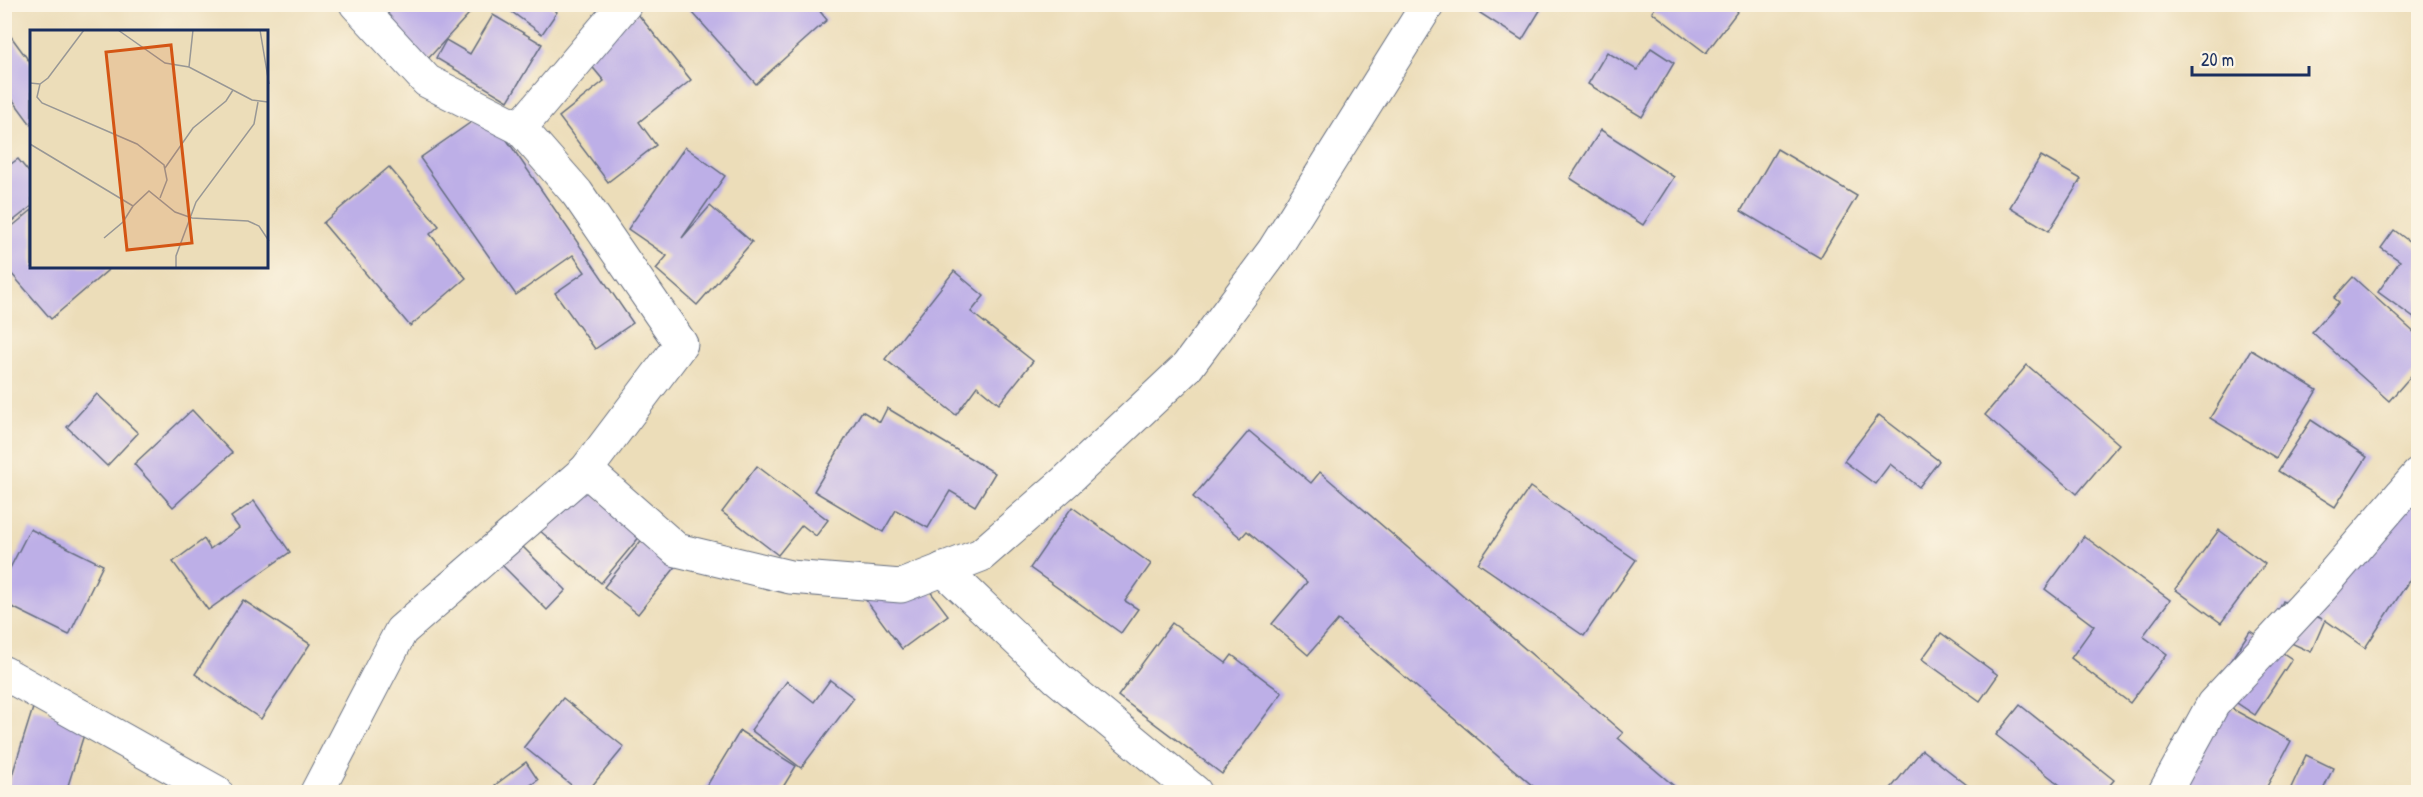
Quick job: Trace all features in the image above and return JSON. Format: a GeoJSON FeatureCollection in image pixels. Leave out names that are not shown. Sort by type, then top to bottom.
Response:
{"type":"FeatureCollection","features":[{"type":"Feature","properties":{"kind":"street"},"geometry":{"type":"LineString","coordinates":[[317,792],[401,631],[586,470],[681,344],[577,192],[520,128],[427,81],[356,4]]}},
{"type":"Feature","properties":{"kind":"street"},"geometry":{"type":"LineString","coordinates":[[520,128],[625,4]]}},
{"type":"Feature","properties":{"kind":"street"},"geometry":{"type":"LineString","coordinates":[[586,470],[677,550],[790,577],[901,586],[981,555],[1066,481],[1187,366],[1274,250],[1428,4]]}},
{"type":"Feature","properties":{"kind":"street"},"geometry":{"type":"LineString","coordinates":[[2165,792],[2213,704],[2321,588],[2418,475]]}},
{"type":"Feature","properties":{"kind":"street"},"geometry":{"type":"LineString","coordinates":[[943,569],[1057,678],[1195,792]]}},
{"type":"Feature","properties":{"kind":"street"},"geometry":{"type":"LineString","coordinates":[[4,673],[216,792]]}},
{"type":"Feature","properties":{"kind":"building"},"geometry":{"type":"Polygon","coordinates":[[[396,4],[478,4],[426,61],[382,20],[396,4]]]}},
{"type":"Feature","properties":{"kind":"building"},"geometry":{"type":"Polygon","coordinates":[[[501,4],[547,4],[557,12],[542,34],[501,4]]]}},
{"type":"Feature","properties":{"kind":"building"},"geometry":{"type":"Polygon","coordinates":[[[685,4],[814,4],[827,20],[756,84],[685,4]]]}},
{"type":"Feature","properties":{"kind":"building"},"geometry":{"type":"Polygon","coordinates":[[[1466,4],[1544,4],[1522,40],[1466,4]]]}},
{"type":"Feature","properties":{"kind":"building"},"geometry":{"type":"Polygon","coordinates":[[[1658,4],[1743,4],[1706,53],[1652,12],[1658,4]]]}},
{"type":"Feature","properties":{"kind":"building"},"geometry":{"type":"Polygon","coordinates":[[[637,13],[691,80],[639,122],[656,145],[608,182],[559,117],[604,81],[584,57],[637,13]]]}},
{"type":"Feature","properties":{"kind":"building"},"geometry":{"type":"Polygon","coordinates":[[[493,15],[542,44],[508,101],[436,58],[446,40],[470,54],[493,15]]]}},
{"type":"Feature","properties":{"kind":"building"},"geometry":{"type":"Polygon","coordinates":[[[4,27],[30,62],[30,123],[4,88],[4,27]]]}},
{"type":"Feature","properties":{"kind":"building"},"geometry":{"type":"Polygon","coordinates":[[[1651,48],[1674,63],[1642,117],[1588,84],[1607,52],[1637,70],[1651,48]]]}},
{"type":"Feature","properties":{"kind":"building"},"geometry":{"type":"Polygon","coordinates":[[[487,111],[633,323],[595,349],[555,293],[585,272],[573,255],[516,295],[420,158],[487,111]]]}},
{"type":"Feature","properties":{"kind":"building"},"geometry":{"type":"Polygon","coordinates":[[[1601,130],[1674,177],[1643,225],[1570,178],[1601,130]]]}},
{"type":"Feature","properties":{"kind":"building"},"geometry":{"type":"Polygon","coordinates":[[[685,147],[725,176],[682,238],[710,206],[752,242],[697,305],[656,269],[667,256],[628,229],[685,147]]]}},
{"type":"Feature","properties":{"kind":"building"},"geometry":{"type":"Polygon","coordinates":[[[1777,149],[1857,196],[1820,258],[1741,211],[1777,149]]]}},
{"type":"Feature","properties":{"kind":"building"},"geometry":{"type":"Polygon","coordinates":[[[2041,156],[2081,179],[2049,231],[2010,207],[2041,156]]]}},
{"type":"Feature","properties":{"kind":"building"},"geometry":{"type":"Polygon","coordinates":[[[18,159],[30,174],[30,208],[13,221],[4,211],[4,169],[18,159]]]}},
{"type":"Feature","properties":{"kind":"building"},"geometry":{"type":"Polygon","coordinates":[[[389,167],[439,226],[430,234],[466,278],[410,326],[323,223],[389,167]]]}},
{"type":"Feature","properties":{"kind":"building"},"geometry":{"type":"Polygon","coordinates":[[[30,212],[30,268],[107,268],[108,270],[51,319],[4,265],[4,233],[30,212]]]}},
{"type":"Feature","properties":{"kind":"building"},"geometry":{"type":"Polygon","coordinates":[[[2394,230],[2418,248],[2418,321],[2378,292],[2400,261],[2381,248],[2394,230]]]}},
{"type":"Feature","properties":{"kind":"building"},"geometry":{"type":"Polygon","coordinates":[[[954,271],[984,296],[971,312],[1033,361],[999,404],[977,386],[956,415],[885,359],[954,271]]]}},
{"type":"Feature","properties":{"kind":"building"},"geometry":{"type":"Polygon","coordinates":[[[2353,277],[2418,336],[2418,368],[2389,401],[2312,332],[2339,302],[2334,298],[2353,277]]]}},
{"type":"Feature","properties":{"kind":"building"},"geometry":{"type":"Polygon","coordinates":[[[2251,350],[2317,390],[2276,458],[2210,418],[2251,350]]]}},
{"type":"Feature","properties":{"kind":"building"},"geometry":{"type":"Polygon","coordinates":[[[2027,365],[2119,444],[2077,494],[1985,415],[2027,365]]]}},
{"type":"Feature","properties":{"kind":"building"},"geometry":{"type":"Polygon","coordinates":[[[97,394],[138,433],[107,466],[67,427],[97,394]]]}},
{"type":"Feature","properties":{"kind":"building"},"geometry":{"type":"Polygon","coordinates":[[[887,408],[995,473],[975,506],[950,491],[928,528],[896,510],[883,532],[814,491],[862,411],[880,422],[887,408]]]}},
{"type":"Feature","properties":{"kind":"building"},"geometry":{"type":"Polygon","coordinates":[[[192,410],[232,453],[173,507],[134,464],[192,410]]]}},
{"type":"Feature","properties":{"kind":"building"},"geometry":{"type":"Polygon","coordinates":[[[1879,415],[1939,461],[1919,487],[1890,464],[1875,484],[1844,461],[1879,415]]]}},
{"type":"Feature","properties":{"kind":"building"},"geometry":{"type":"Polygon","coordinates":[[[2311,420],[2367,457],[2335,507],[2278,471],[2311,420]]]}},
{"type":"Feature","properties":{"kind":"building"},"geometry":{"type":"Polygon","coordinates":[[[1249,431],[1311,483],[1320,472],[1623,733],[1618,738],[1681,792],[1540,792],[1338,620],[1308,655],[1272,624],[1307,582],[1247,531],[1241,538],[1193,497],[1249,431]]]}},
{"type":"Feature","properties":{"kind":"building"},"geometry":{"type":"Polygon","coordinates":[[[757,466],[828,520],[816,536],[802,525],[778,555],[722,512],[757,466]]]}},
{"type":"Feature","properties":{"kind":"building"},"geometry":{"type":"Polygon","coordinates":[[[580,482],[641,535],[601,583],[539,530],[580,482]]]}},
{"type":"Feature","properties":{"kind":"building"},"geometry":{"type":"Polygon","coordinates":[[[1530,487],[1636,560],[1584,636],[1478,563],[1530,487]]]}},
{"type":"Feature","properties":{"kind":"building"},"geometry":{"type":"Polygon","coordinates":[[[2386,488],[2418,510],[2418,567],[2365,648],[2325,620],[2311,652],[2269,633],[2283,601],[2322,619],[2306,608],[2386,488]]]}},
{"type":"Feature","properties":{"kind":"building"},"geometry":{"type":"Polygon","coordinates":[[[254,501],[290,552],[208,610],[173,562],[204,539],[210,549],[239,528],[231,517],[254,501]]]}},
{"type":"Feature","properties":{"kind":"building"},"geometry":{"type":"Polygon","coordinates":[[[1072,507],[1151,564],[1125,601],[1138,609],[1121,633],[1030,568],[1072,507]]]}},
{"type":"Feature","properties":{"kind":"building"},"geometry":{"type":"Polygon","coordinates":[[[30,529],[103,565],[69,635],[4,603],[4,580],[30,529]]]}},
{"type":"Feature","properties":{"kind":"building"},"geometry":{"type":"Polygon","coordinates":[[[2219,530],[2265,564],[2221,623],[2175,589],[2219,530]]]}},
{"type":"Feature","properties":{"kind":"building"},"geometry":{"type":"Polygon","coordinates":[[[648,532],[682,559],[638,614],[604,587],[648,532]]]}},
{"type":"Feature","properties":{"kind":"building"},"geometry":{"type":"Polygon","coordinates":[[[2084,536],[2170,600],[2143,636],[2167,654],[2130,703],[2071,658],[2094,626],[2045,589],[2084,536]]]}},
{"type":"Feature","properties":{"kind":"building"},"geometry":{"type":"Polygon","coordinates":[[[514,538],[566,590],[547,610],[495,558],[514,538]]]}},
{"type":"Feature","properties":{"kind":"building"},"geometry":{"type":"Polygon","coordinates":[[[910,565],[948,615],[902,649],[865,599],[910,565]]]}},
{"type":"Feature","properties":{"kind":"building"},"geometry":{"type":"Polygon","coordinates":[[[243,600],[310,644],[261,719],[195,674],[243,600]]]}},
{"type":"Feature","properties":{"kind":"building"},"geometry":{"type":"Polygon","coordinates":[[[1172,623],[1226,663],[1232,655],[1282,693],[1222,774],[1118,696],[1172,623]]]}},
{"type":"Feature","properties":{"kind":"building"},"geometry":{"type":"Polygon","coordinates":[[[2250,631],[2292,659],[2255,715],[2213,687],[2250,631]]]}},
{"type":"Feature","properties":{"kind":"building"},"geometry":{"type":"Polygon","coordinates":[[[1941,633],[1998,675],[1980,701],[1922,659],[1941,633]]]}},
{"type":"Feature","properties":{"kind":"building"},"geometry":{"type":"Polygon","coordinates":[[[830,680],[854,698],[801,768],[751,730],[787,681],[814,702],[830,680]]]}},
{"type":"Feature","properties":{"kind":"building"},"geometry":{"type":"Polygon","coordinates":[[[563,698],[624,747],[587,792],[580,792],[524,747],[563,698]]]}},
{"type":"Feature","properties":{"kind":"building"},"geometry":{"type":"Polygon","coordinates":[[[2216,700],[2291,741],[2264,792],[2196,792],[2174,780],[2216,700]]]}},
{"type":"Feature","properties":{"kind":"building"},"geometry":{"type":"Polygon","coordinates":[[[2020,705],[2114,780],[2104,792],[2069,792],[1996,735],[2020,705]]]}},
{"type":"Feature","properties":{"kind":"building"},"geometry":{"type":"Polygon","coordinates":[[[33,708],[87,725],[66,792],[24,792],[8,788],[33,708]]]}},
{"type":"Feature","properties":{"kind":"building"},"geometry":{"type":"Polygon","coordinates":[[[740,731],[796,766],[780,792],[703,792],[740,731]]]}},
{"type":"Feature","properties":{"kind":"building"},"geometry":{"type":"Polygon","coordinates":[[[1922,750],[1976,792],[1888,792],[1922,750]]]}},
{"type":"Feature","properties":{"kind":"building"},"geometry":{"type":"Polygon","coordinates":[[[2306,755],[2333,768],[2322,792],[2289,792],[2306,755]]]}},
{"type":"Feature","properties":{"kind":"building"},"geometry":{"type":"Polygon","coordinates":[[[526,762],[538,780],[520,792],[501,792],[495,785],[526,762]]]}}]}
